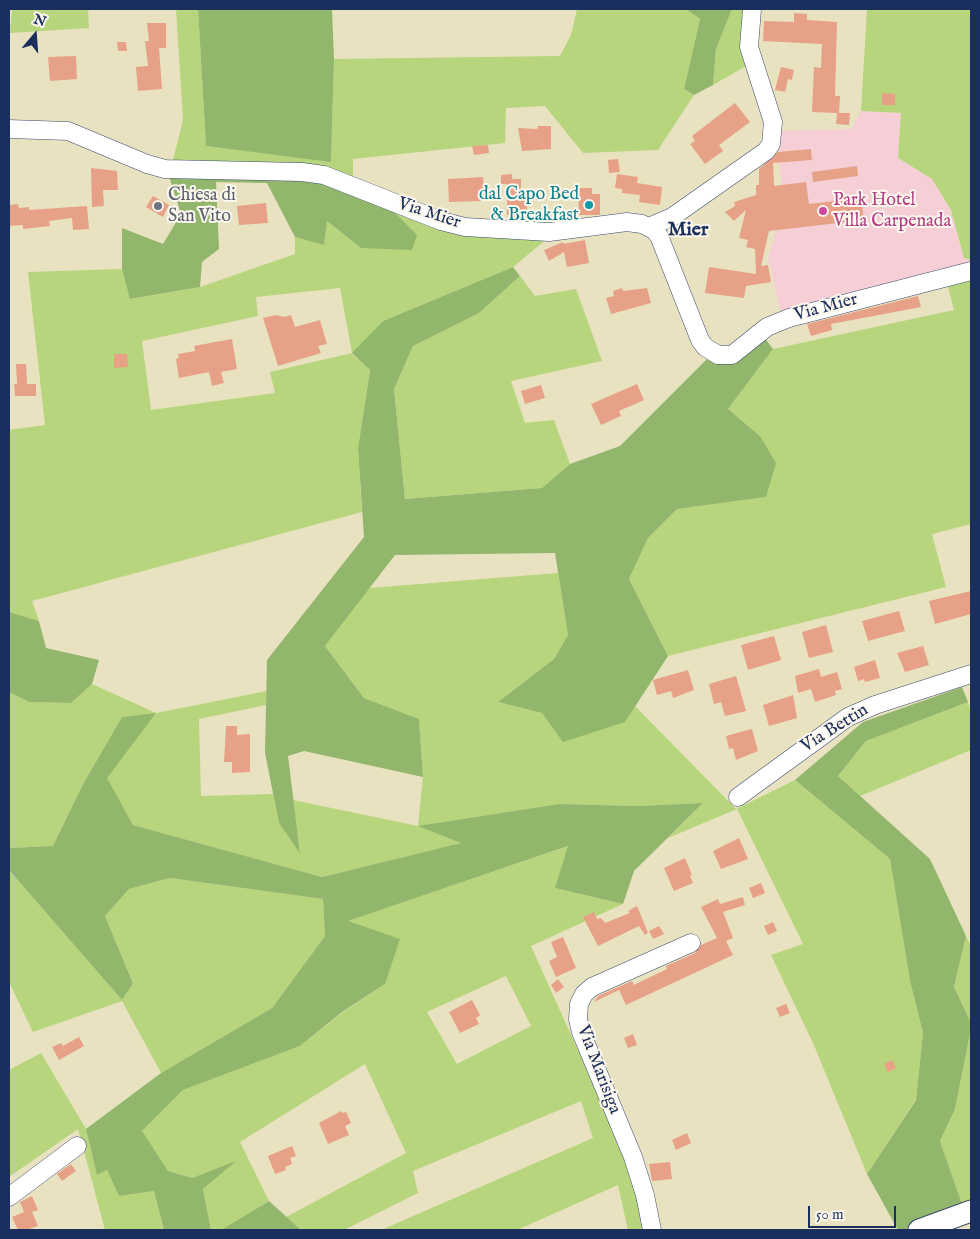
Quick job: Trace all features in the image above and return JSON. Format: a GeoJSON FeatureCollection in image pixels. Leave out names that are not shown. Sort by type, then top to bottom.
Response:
{"type":"FeatureCollection","features":[{"type":"Feature","properties":{"kind":"main road"},"geometry":{"type":"LineString","coordinates":[[919,1230],[971,1211]]}},
{"type":"Feature","properties":{"kind":"street"},"geometry":{"type":"LineString","coordinates":[[649,227],[672,216],[766,151],[771,144],[773,122],[749,47],[752,9]]}},
{"type":"Feature","properties":{"kind":"street","name":"Via Mier"},"geometry":{"type":"LineString","coordinates":[[9,129],[68,130],[147,164],[165,169],[319,174],[435,219],[465,227],[548,232],[627,222],[649,227],[659,236],[664,246],[700,340],[704,347],[718,355],[732,355],[767,327],[789,318],[971,271]]}},
{"type":"Feature","properties":{"kind":"street","name":"Via Bettin"},"geometry":{"type":"LineString","coordinates":[[738,797],[848,717],[874,705],[971,674]]}},
{"type":"Feature","properties":{"kind":"street","name":"Via Marisiga"},"geometry":{"type":"LineString","coordinates":[[652,1230],[645,1195],[633,1157],[581,1032],[578,1019],[579,1004],[584,994],[592,987],[691,943]]}},
{"type":"Feature","properties":{"kind":"street"},"geometry":{"type":"LineString","coordinates":[[9,1197],[77,1146]]}},
{"type":"Feature","properties":{"kind":"shaded area"},"geometry":{"type":"Polygon","coordinates":[[[861,111],[901,113],[898,158],[932,179],[951,210],[964,258],[971,260],[971,269],[782,318],[768,258],[776,232],[781,181],[776,131],[852,129],[861,111]]]}},
{"type":"Feature","properties":{"kind":"green space"},"geometry":{"type":"Polygon","coordinates":[[[12,9],[88,9],[89,28],[10,33],[12,9]]]}},
{"type":"Feature","properties":{"kind":"green space"},"geometry":{"type":"Polygon","coordinates":[[[176,9],[198,9],[206,146],[331,161],[334,59],[560,56],[571,35],[577,9],[686,9],[700,19],[684,89],[694,95],[658,150],[583,153],[545,106],[506,108],[505,143],[353,159],[353,189],[169,176],[183,120],[176,9]]]}},
{"type":"Feature","properties":{"kind":"green space"},"geometry":{"type":"Polygon","coordinates":[[[198,9],[332,9],[334,59],[331,162],[206,146],[198,9]]]}},
{"type":"Feature","properties":{"kind":"green space"},"geometry":{"type":"Polygon","coordinates":[[[686,9],[732,9],[716,49],[713,85],[694,95],[684,89],[700,19],[686,9]]]}},
{"type":"Feature","properties":{"kind":"green space"},"geometry":{"type":"Polygon","coordinates":[[[732,9],[754,9],[755,61],[713,85],[716,49],[732,9]]]}},
{"type":"Feature","properties":{"kind":"green space"},"geometry":{"type":"Polygon","coordinates":[[[867,9],[971,9],[971,260],[964,258],[951,210],[932,179],[898,158],[901,113],[861,111],[867,9]]]}},
{"type":"Feature","properties":{"kind":"green space"},"geometry":{"type":"Polygon","coordinates":[[[169,176],[331,180],[382,200],[417,235],[412,250],[361,248],[327,221],[324,245],[295,237],[267,183],[216,182],[219,249],[202,262],[200,287],[130,299],[122,269],[122,228],[163,244],[181,214],[169,176]]]}},
{"type":"Feature","properties":{"kind":"green space"},"geometry":{"type":"Polygon","coordinates":[[[382,200],[549,237],[513,267],[383,321],[352,354],[370,369],[358,448],[362,512],[32,601],[39,621],[9,612],[9,430],[45,425],[28,272],[122,269],[131,299],[200,287],[295,254],[295,237],[324,244],[327,221],[361,248],[382,200]],[[340,288],[256,297],[258,316],[142,341],[151,410],[275,393],[270,372],[352,353],[340,288]]]}},
{"type":"Feature","properties":{"kind":"green space"},"geometry":{"type":"Polygon","coordinates":[[[513,267],[520,276],[479,313],[413,346],[394,389],[405,499],[542,488],[570,464],[620,446],[711,355],[761,333],[773,349],[728,409],[760,436],[776,463],[766,497],[677,509],[648,538],[629,579],[668,656],[625,722],[563,742],[542,713],[498,702],[554,659],[568,635],[555,553],[395,555],[325,646],[364,698],[419,719],[423,777],[304,751],[288,756],[300,853],[279,823],[265,753],[267,660],[364,537],[358,448],[370,370],[352,353],[383,321],[513,267]]]}},
{"type":"Feature","properties":{"kind":"green space"},"geometry":{"type":"Polygon","coordinates":[[[971,269],[971,524],[932,534],[946,587],[668,656],[629,579],[648,538],[677,509],[766,497],[760,436],[728,409],[773,349],[954,310],[945,275],[971,269]]]}},
{"type":"Feature","properties":{"kind":"green space"},"geometry":{"type":"Polygon","coordinates":[[[520,276],[535,296],[576,289],[602,361],[511,381],[525,423],[554,420],[570,464],[542,488],[405,499],[394,389],[413,346],[479,313],[520,276]]]}},
{"type":"Feature","properties":{"kind":"green space"},"geometry":{"type":"Polygon","coordinates":[[[558,573],[568,635],[554,659],[498,702],[542,713],[625,722],[635,706],[736,809],[795,780],[890,859],[910,981],[923,1033],[916,1099],[867,1174],[813,1043],[771,955],[803,944],[737,809],[668,838],[703,803],[639,806],[559,804],[420,826],[462,843],[322,877],[133,825],[106,778],[155,714],[122,717],[83,784],[53,846],[9,848],[9,692],[29,702],[71,703],[92,684],[156,713],[267,691],[266,705],[199,719],[201,796],[273,794],[279,823],[300,851],[293,800],[418,826],[423,777],[419,719],[364,698],[325,646],[369,588],[558,573]]]}},
{"type":"Feature","properties":{"kind":"green space"},"geometry":{"type":"Polygon","coordinates":[[[9,612],[39,621],[46,648],[99,660],[92,684],[71,703],[29,702],[9,692],[9,612]]]}},
{"type":"Feature","properties":{"kind":"green space"},"geometry":{"type":"Polygon","coordinates":[[[962,687],[968,702],[866,741],[838,776],[930,859],[966,936],[954,987],[971,1023],[971,1029],[955,1109],[940,1141],[963,1207],[904,1230],[898,1230],[867,1174],[916,1100],[923,1033],[910,981],[890,859],[795,780],[863,722],[962,687]]]}},
{"type":"Feature","properties":{"kind":"green space"},"geometry":{"type":"Polygon","coordinates":[[[968,702],[971,712],[971,750],[860,796],[838,776],[866,741],[968,702]]]}},
{"type":"Feature","properties":{"kind":"green space"},"geometry":{"type":"Polygon","coordinates":[[[156,713],[107,778],[133,825],[322,877],[461,843],[418,826],[559,804],[639,806],[703,803],[634,871],[623,904],[555,888],[568,846],[348,921],[400,939],[385,984],[342,1012],[300,1046],[183,1090],[142,1131],[168,1171],[192,1178],[236,1161],[203,1189],[211,1230],[164,1230],[154,1191],[119,1196],[107,1170],[97,1175],[86,1129],[161,1073],[272,1008],[325,936],[323,899],[170,878],[129,889],[105,916],[133,983],[122,1000],[9,870],[9,848],[53,846],[83,784],[122,717],[156,713]]]}},
{"type":"Feature","properties":{"kind":"green space"},"geometry":{"type":"Polygon","coordinates":[[[569,846],[555,888],[623,904],[531,946],[576,1046],[614,1123],[630,1163],[645,1230],[628,1230],[618,1185],[517,1230],[381,1230],[593,1138],[581,1101],[413,1171],[418,1193],[344,1230],[301,1230],[286,1217],[406,1153],[365,1064],[240,1142],[269,1201],[221,1230],[211,1230],[203,1189],[234,1162],[192,1178],[168,1171],[141,1132],[183,1090],[300,1046],[343,1012],[385,984],[347,921],[569,846]],[[506,976],[427,1012],[457,1064],[531,1026],[506,976]]]}},
{"type":"Feature","properties":{"kind":"green space"},"geometry":{"type":"Polygon","coordinates":[[[9,870],[122,1000],[133,982],[105,916],[129,889],[170,878],[323,899],[325,936],[272,1008],[161,1073],[122,1001],[33,1032],[9,982],[9,870]]]}},
{"type":"Feature","properties":{"kind":"green space"},"geometry":{"type":"Polygon","coordinates":[[[966,936],[971,946],[971,1023],[954,987],[966,936]]]}},
{"type":"Feature","properties":{"kind":"green space"},"geometry":{"type":"Polygon","coordinates":[[[971,1029],[971,1205],[963,1207],[940,1141],[955,1109],[971,1029]]]}},
{"type":"Feature","properties":{"kind":"green space"},"geometry":{"type":"Polygon","coordinates":[[[41,1053],[86,1129],[97,1175],[107,1170],[119,1196],[154,1191],[164,1230],[105,1230],[78,1129],[9,1177],[9,1070],[41,1053]]]}},
{"type":"Feature","properties":{"kind":"green space"},"geometry":{"type":"Polygon","coordinates":[[[269,1201],[301,1230],[221,1230],[269,1201]]]}},
{"type":"Feature","properties":{"kind":"building"},"geometry":{"type":"Polygon","coordinates":[[[794,13],[807,14],[807,20],[837,22],[835,96],[840,96],[839,113],[850,113],[849,125],[836,124],[837,113],[812,112],[814,67],[821,68],[822,44],[763,41],[764,21],[794,22],[794,13]]]}},
{"type":"Feature","properties":{"kind":"building"},"geometry":{"type":"Polygon","coordinates":[[[147,23],[166,23],[166,48],[159,48],[162,89],[138,91],[136,67],[148,66],[145,41],[149,41],[147,23]]]}},
{"type":"Feature","properties":{"kind":"building"},"geometry":{"type":"Polygon","coordinates":[[[117,42],[126,42],[127,51],[118,51],[117,42]]]}},
{"type":"Feature","properties":{"kind":"building"},"geometry":{"type":"Polygon","coordinates":[[[76,56],[77,79],[50,81],[48,57],[76,56]]]}},
{"type":"Feature","properties":{"kind":"building"},"geometry":{"type":"Polygon","coordinates":[[[781,67],[794,70],[792,80],[788,79],[785,92],[775,90],[781,67]]]}},
{"type":"Feature","properties":{"kind":"building"},"geometry":{"type":"Polygon","coordinates":[[[882,93],[895,94],[895,105],[882,105],[882,93]]]}},
{"type":"Feature","properties":{"kind":"building"},"geometry":{"type":"Polygon","coordinates":[[[735,103],[750,122],[719,145],[723,151],[705,164],[690,144],[695,141],[692,136],[735,103]]]}},
{"type":"Feature","properties":{"kind":"building"},"geometry":{"type":"Polygon","coordinates":[[[538,126],[551,126],[551,149],[522,151],[518,128],[537,129],[538,126]]]}},
{"type":"Feature","properties":{"kind":"building"},"geometry":{"type":"Polygon","coordinates":[[[488,145],[489,153],[474,155],[472,146],[488,145]]]}},
{"type":"Feature","properties":{"kind":"building"},"geometry":{"type":"Polygon","coordinates":[[[811,149],[812,160],[773,163],[774,186],[806,182],[809,204],[861,198],[864,220],[769,231],[761,266],[768,265],[771,282],[746,286],[744,298],[705,293],[709,267],[756,274],[755,249],[746,247],[748,240],[739,238],[746,210],[734,221],[725,212],[735,206],[734,202],[756,195],[756,185],[759,185],[759,169],[778,152],[811,149]]]}},
{"type":"Feature","properties":{"kind":"building"},"geometry":{"type":"Polygon","coordinates":[[[618,159],[620,172],[609,173],[608,160],[618,159]]]}},
{"type":"Feature","properties":{"kind":"building"},"geometry":{"type":"Polygon","coordinates":[[[857,166],[858,176],[813,182],[812,172],[857,166]]]}},
{"type":"Feature","properties":{"kind":"building"},"geometry":{"type":"Polygon","coordinates":[[[91,168],[117,171],[118,190],[103,190],[104,206],[92,207],[91,168]]]}},
{"type":"Feature","properties":{"kind":"building"},"geometry":{"type":"Polygon","coordinates":[[[512,174],[512,179],[521,179],[521,198],[527,198],[527,220],[514,219],[514,215],[507,215],[507,184],[501,184],[501,175],[512,174]]]}},
{"type":"Feature","properties":{"kind":"building"},"geometry":{"type":"Polygon","coordinates":[[[617,174],[638,177],[637,183],[662,187],[660,205],[639,202],[640,195],[622,193],[622,189],[615,188],[617,174]]]}},
{"type":"Feature","properties":{"kind":"building"},"geometry":{"type":"Polygon","coordinates":[[[483,177],[484,195],[480,195],[481,201],[449,202],[448,179],[483,177]]]}},
{"type":"Feature","properties":{"kind":"building","name":"dal Capo Bed & Breakfast"},"geometry":{"type":"Polygon","coordinates":[[[578,188],[592,188],[592,194],[600,194],[600,215],[579,215],[578,188]]]}},
{"type":"Feature","properties":{"kind":"building","name":"Chiesa di San Vito"},"geometry":{"type":"Polygon","coordinates":[[[153,196],[169,205],[163,217],[146,207],[153,196]]]}},
{"type":"Feature","properties":{"kind":"building"},"geometry":{"type":"Polygon","coordinates":[[[266,203],[268,223],[239,225],[237,206],[266,203]]]}},
{"type":"Feature","properties":{"kind":"building"},"geometry":{"type":"Polygon","coordinates":[[[18,204],[19,208],[29,207],[29,210],[87,206],[89,229],[73,230],[72,218],[49,221],[50,226],[23,229],[23,225],[9,226],[9,205],[18,204]]]}},
{"type":"Feature","properties":{"kind":"building"},"geometry":{"type":"Polygon","coordinates":[[[585,240],[589,263],[567,267],[564,252],[549,261],[544,250],[563,242],[563,244],[585,240]]]}},
{"type":"Feature","properties":{"kind":"building"},"geometry":{"type":"Polygon","coordinates":[[[622,288],[623,291],[647,288],[651,303],[611,314],[606,298],[614,296],[613,291],[622,288]]]}},
{"type":"Feature","properties":{"kind":"building"},"geometry":{"type":"Polygon","coordinates":[[[918,296],[921,307],[831,324],[832,330],[811,336],[807,324],[918,296]]]}},
{"type":"Feature","properties":{"kind":"building"},"geometry":{"type":"Polygon","coordinates":[[[276,315],[284,317],[291,315],[295,327],[320,320],[327,344],[318,346],[321,353],[278,366],[263,318],[276,315]]]}},
{"type":"Feature","properties":{"kind":"building"},"geometry":{"type":"Polygon","coordinates":[[[232,339],[237,369],[221,372],[224,383],[212,386],[209,372],[179,378],[176,359],[179,358],[178,354],[195,351],[194,346],[232,339]]]}},
{"type":"Feature","properties":{"kind":"building"},"geometry":{"type":"Polygon","coordinates":[[[114,354],[127,354],[128,367],[114,368],[114,354]]]}},
{"type":"Feature","properties":{"kind":"building"},"geometry":{"type":"Polygon","coordinates":[[[16,364],[26,364],[27,384],[36,384],[36,396],[15,396],[14,384],[17,384],[16,364]]]}},
{"type":"Feature","properties":{"kind":"building"},"geometry":{"type":"Polygon","coordinates":[[[637,384],[644,400],[619,411],[621,416],[601,425],[591,404],[637,384]]]}},
{"type":"Feature","properties":{"kind":"building"},"geometry":{"type":"Polygon","coordinates":[[[541,385],[545,398],[525,404],[521,391],[541,385]]]}},
{"type":"Feature","properties":{"kind":"building"},"geometry":{"type":"Polygon","coordinates":[[[971,591],[971,614],[935,624],[929,601],[971,591]]]}},
{"type":"Feature","properties":{"kind":"building"},"geometry":{"type":"Polygon","coordinates":[[[899,611],[905,631],[868,641],[862,621],[899,611]]]}},
{"type":"Feature","properties":{"kind":"building"},"geometry":{"type":"Polygon","coordinates":[[[826,625],[833,652],[809,658],[802,632],[826,625]]]}},
{"type":"Feature","properties":{"kind":"building"},"geometry":{"type":"Polygon","coordinates":[[[774,636],[781,660],[748,670],[741,645],[774,636]]]}},
{"type":"Feature","properties":{"kind":"building"},"geometry":{"type":"Polygon","coordinates":[[[923,646],[929,665],[905,672],[897,653],[923,646]]]}},
{"type":"Feature","properties":{"kind":"building"},"geometry":{"type":"Polygon","coordinates":[[[875,660],[880,678],[865,682],[864,679],[858,681],[854,667],[875,660]]]}},
{"type":"Feature","properties":{"kind":"building"},"geometry":{"type":"Polygon","coordinates":[[[819,669],[821,677],[837,672],[842,689],[835,691],[836,695],[815,702],[811,689],[798,693],[795,676],[819,669]]]}},
{"type":"Feature","properties":{"kind":"building"},"geometry":{"type":"Polygon","coordinates":[[[688,670],[694,690],[673,698],[671,691],[657,695],[653,680],[688,670]]]}},
{"type":"Feature","properties":{"kind":"building"},"geometry":{"type":"Polygon","coordinates":[[[736,676],[746,711],[725,716],[721,702],[714,704],[709,684],[736,676]]]}},
{"type":"Feature","properties":{"kind":"building"},"geometry":{"type":"Polygon","coordinates":[[[793,695],[797,718],[769,726],[763,705],[793,695]]]}},
{"type":"Feature","properties":{"kind":"building"},"geometry":{"type":"Polygon","coordinates":[[[226,726],[237,726],[237,735],[250,734],[250,772],[232,773],[232,762],[224,762],[226,726]]]}},
{"type":"Feature","properties":{"kind":"building"},"geometry":{"type":"Polygon","coordinates":[[[752,729],[758,751],[736,760],[733,748],[729,749],[726,736],[752,729]]]}},
{"type":"Feature","properties":{"kind":"building"},"geometry":{"type":"Polygon","coordinates":[[[739,838],[748,859],[721,869],[713,851],[739,838]]]}},
{"type":"Feature","properties":{"kind":"building"},"geometry":{"type":"Polygon","coordinates":[[[685,858],[693,883],[674,891],[664,868],[685,858]]]}},
{"type":"Feature","properties":{"kind":"building"},"geometry":{"type":"Polygon","coordinates":[[[761,883],[765,893],[753,898],[749,888],[761,883]]]}},
{"type":"Feature","properties":{"kind":"building"},"geometry":{"type":"Polygon","coordinates":[[[743,897],[745,905],[723,912],[733,938],[726,941],[733,955],[626,1005],[619,990],[594,1002],[598,996],[632,981],[634,985],[667,969],[666,966],[695,953],[701,945],[717,938],[701,907],[718,899],[720,904],[743,897]]]}},
{"type":"Feature","properties":{"kind":"building"},"geometry":{"type":"Polygon","coordinates":[[[637,906],[648,933],[645,935],[639,926],[598,946],[583,917],[594,912],[597,919],[601,918],[605,923],[630,913],[628,911],[637,906]]]}},
{"type":"Feature","properties":{"kind":"building"},"geometry":{"type":"Polygon","coordinates":[[[773,922],[777,931],[768,935],[764,926],[773,922]]]}},
{"type":"Feature","properties":{"kind":"building"},"geometry":{"type":"Polygon","coordinates":[[[659,926],[664,934],[653,939],[649,931],[659,926]]]}},
{"type":"Feature","properties":{"kind":"building"},"geometry":{"type":"Polygon","coordinates":[[[563,937],[576,968],[556,977],[549,961],[557,957],[551,942],[563,937]]]}},
{"type":"Feature","properties":{"kind":"building"},"geometry":{"type":"Polygon","coordinates":[[[558,979],[564,987],[556,993],[551,985],[558,979]]]}},
{"type":"Feature","properties":{"kind":"building"},"geometry":{"type":"Polygon","coordinates":[[[472,1000],[480,1015],[476,1018],[479,1024],[460,1033],[449,1012],[472,1000]]]}},
{"type":"Feature","properties":{"kind":"building"},"geometry":{"type":"Polygon","coordinates":[[[786,1004],[790,1013],[780,1017],[776,1008],[786,1004]]]}},
{"type":"Feature","properties":{"kind":"building"},"geometry":{"type":"Polygon","coordinates":[[[633,1034],[637,1045],[628,1048],[624,1038],[633,1034]]]}},
{"type":"Feature","properties":{"kind":"building"},"geometry":{"type":"Polygon","coordinates":[[[79,1037],[84,1046],[59,1060],[52,1047],[61,1043],[63,1046],[79,1037]]]}},
{"type":"Feature","properties":{"kind":"building"},"geometry":{"type":"Polygon","coordinates":[[[892,1060],[896,1068],[888,1072],[884,1064],[892,1060]]]}},
{"type":"Feature","properties":{"kind":"building"},"geometry":{"type":"Polygon","coordinates":[[[341,1111],[343,1113],[346,1112],[351,1123],[345,1126],[349,1135],[328,1144],[319,1123],[341,1111]]]}},
{"type":"Feature","properties":{"kind":"building"},"geometry":{"type":"Polygon","coordinates":[[[687,1133],[691,1143],[676,1150],[672,1140],[687,1133]]]}},
{"type":"Feature","properties":{"kind":"building"},"geometry":{"type":"Polygon","coordinates":[[[292,1146],[296,1156],[290,1158],[292,1164],[285,1167],[286,1170],[275,1174],[268,1156],[292,1146]]]}},
{"type":"Feature","properties":{"kind":"building"},"geometry":{"type":"Polygon","coordinates":[[[670,1162],[672,1179],[652,1181],[649,1164],[670,1162]]]}},
{"type":"Feature","properties":{"kind":"building"},"geometry":{"type":"Polygon","coordinates":[[[71,1164],[76,1171],[62,1181],[57,1174],[71,1164]]]}},
{"type":"Feature","properties":{"kind":"building"},"geometry":{"type":"Polygon","coordinates":[[[32,1196],[38,1210],[32,1212],[38,1226],[26,1230],[18,1230],[12,1217],[24,1212],[20,1202],[32,1196]]]}},
{"type":"Feature","properties":{"kind":"place","name":"dal Capo Bed & Breakfast"},"geometry":{"type":"Point","coordinates":[589,205]}},
{"type":"Feature","properties":{"kind":"place","name":"Chiesa di San Vito"},"geometry":{"type":"Point","coordinates":[158,206]}},
{"type":"Feature","properties":{"kind":"place","name":"Park Hotel Villa Carpenada"},"geometry":{"type":"Point","coordinates":[823,211]}},
{"type":"Feature","properties":{"kind":"district","name":"Mier"},"geometry":{"type":"Point","coordinates":[688,231]}}]}
